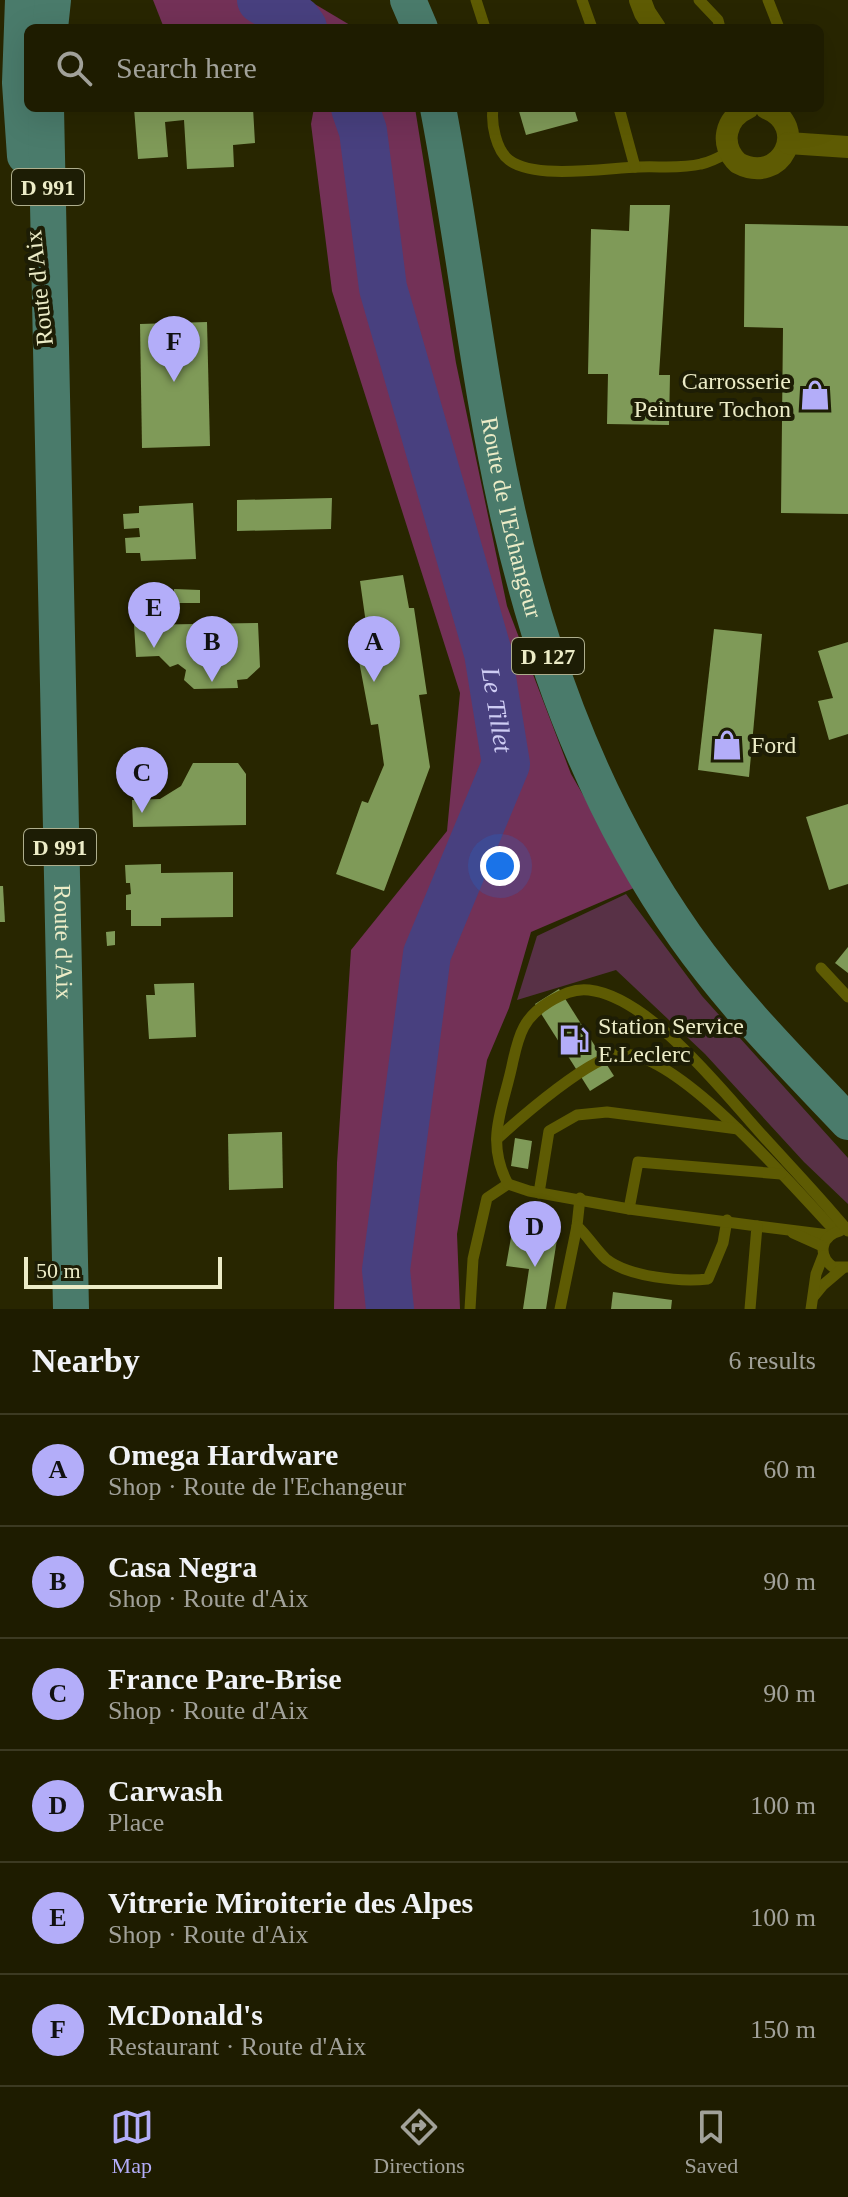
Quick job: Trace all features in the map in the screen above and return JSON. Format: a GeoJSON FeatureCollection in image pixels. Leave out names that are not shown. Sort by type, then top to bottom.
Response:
{"type":"FeatureCollection","features":[{"type":"Feature","properties":{"kind":"main road","name":"Route d'Aix"},"geometry":{"type":"LineString","coordinates":[[23,0],[20,105],[50,385]]}},
{"type":"Feature","properties":{"kind":"main road"},"geometry":{"type":"LineString","coordinates":[[50,24],[53,0]]}},
{"type":"Feature","properties":{"kind":"main road"},"geometry":{"type":"LineString","coordinates":[[408,0],[418,24]]}},
{"type":"Feature","properties":{"kind":"main road","name":"Route d'Aix"},"geometry":{"type":"LineString","coordinates":[[46,112],[71,1309]]}},
{"type":"Feature","properties":{"kind":"main road","name":"Route de l'Echangeur"},"geometry":{"type":"LineString","coordinates":[[439,112],[508,513],[535,616],[576,733],[617,824],[684,935],[738,1004],[848,1122]]}},
{"type":"Feature","properties":{"kind":"street"},"geometry":{"type":"LineString","coordinates":[[640,0],[652,24]]}},
{"type":"Feature","properties":{"kind":"street"},"geometry":{"type":"LineString","coordinates":[[735,112],[726,138],[729,152],[745,166],[765,168],[778,161],[788,143],[785,123],[773,112]]}},
{"type":"Feature","properties":{"kind":"street"},"geometry":{"type":"LineString","coordinates":[[788,143],[848,147]]}},
{"type":"Feature","properties":{"kind":"lane"},"geometry":{"type":"LineString","coordinates":[[476,0],[484,24]]}},
{"type":"Feature","properties":{"kind":"lane"},"geometry":{"type":"LineString","coordinates":[[582,0],[591,24]]}},
{"type":"Feature","properties":{"kind":"lane"},"geometry":{"type":"LineString","coordinates":[[699,0],[719,24]]}},
{"type":"Feature","properties":{"kind":"lane"},"geometry":{"type":"LineString","coordinates":[[768,0],[777,24]]}},
{"type":"Feature","properties":{"kind":"lane"},"geometry":{"type":"LineString","coordinates":[[494,112],[498,145],[502,153],[517,165],[548,170],[699,165],[729,152]]}},
{"type":"Feature","properties":{"kind":"lane"},"geometry":{"type":"LineString","coordinates":[[620,112],[635,167]]}},
{"type":"Feature","properties":{"kind":"lane"},"geometry":{"type":"LineString","coordinates":[[821,968],[848,997]]}},
{"type":"Feature","properties":{"kind":"lane"},"geometry":{"type":"LineString","coordinates":[[840,1232],[798,1174],[683,1047],[645,1015],[607,995],[590,990],[574,990],[532,1012],[523,1027],[497,1116],[498,1166],[508,1184],[539,1193],[629,1209],[727,1220],[788,1232],[823,1251],[833,1267],[846,1268]]}},
{"type":"Feature","properties":{"kind":"lane"},"geometry":{"type":"LineString","coordinates":[[497,1139],[576,1074],[619,1053],[645,1057],[667,1069],[713,1106],[840,1232]]}},
{"type":"Feature","properties":{"kind":"lane"},"geometry":{"type":"LineString","coordinates":[[539,1193],[549,1131],[577,1115],[607,1112],[758,1131]]}},
{"type":"Feature","properties":{"kind":"lane"},"geometry":{"type":"LineString","coordinates":[[629,1209],[638,1162],[798,1174]]}},
{"type":"Feature","properties":{"kind":"lane"},"geometry":{"type":"LineString","coordinates":[[470,1309],[473,1259],[487,1198],[508,1184]]}},
{"type":"Feature","properties":{"kind":"lane"},"geometry":{"type":"LineString","coordinates":[[560,1309],[580,1198]]}},
{"type":"Feature","properties":{"kind":"lane"},"geometry":{"type":"LineString","coordinates":[[577,1226],[617,1267],[634,1273],[692,1281],[708,1279],[723,1243],[727,1220]]}},
{"type":"Feature","properties":{"kind":"lane"},"geometry":{"type":"LineString","coordinates":[[757,1226],[840,1232]]}},
{"type":"Feature","properties":{"kind":"lane"},"geometry":{"type":"LineString","coordinates":[[750,1309],[757,1226]]}},
{"type":"Feature","properties":{"kind":"lane"},"geometry":{"type":"LineString","coordinates":[[811,1309],[823,1251],[840,1232]]}},
{"type":"Feature","properties":{"kind":"lane"},"geometry":{"type":"LineString","coordinates":[[814,1296],[846,1268]]}},
{"type":"Feature","properties":{"kind":"shaded area"},"geometry":{"type":"Polygon","coordinates":[[[153,0],[308,0],[348,24],[162,24],[153,0]]]}},
{"type":"Feature","properties":{"kind":"shaded area"},"geometry":{"type":"Polygon","coordinates":[[[313,112],[416,112],[456,363],[507,606],[571,774],[636,887],[531,932],[509,1008],[487,1060],[457,1234],[460,1309],[334,1309],[337,1163],[351,950],[447,831],[460,693],[332,291],[311,124],[313,112]]]}},
{"type":"Feature","properties":{"kind":"shaded area"},"geometry":{"type":"Polygon","coordinates":[[[626,894],[702,996],[848,1158],[848,1204],[804,1162],[705,1054],[616,970],[517,1000],[537,936],[626,894]]]}},
{"type":"Feature","properties":{"kind":"building"},"geometry":{"type":"Polygon","coordinates":[[[134,112],[253,112],[255,143],[233,145],[234,167],[187,169],[184,120],[165,122],[168,157],[138,159],[134,112]]]}},
{"type":"Feature","properties":{"kind":"building"},"geometry":{"type":"Polygon","coordinates":[[[519,112],[575,112],[578,121],[526,135],[519,112]]]}},
{"type":"Feature","properties":{"kind":"building"},"geometry":{"type":"Polygon","coordinates":[[[630,205],[670,205],[659,375],[670,375],[669,425],[607,424],[608,374],[588,374],[591,229],[629,231],[630,205]]]}},
{"type":"Feature","properties":{"kind":"building","name":"Carrosserie Peinture Tochon"},"geometry":{"type":"Polygon","coordinates":[[[745,224],[848,226],[848,514],[781,513],[783,328],[744,327],[745,224]]]}},
{"type":"Feature","properties":{"kind":"building"},"geometry":{"type":"Polygon","coordinates":[[[207,322],[210,446],[142,448],[140,324],[207,322]]]}},
{"type":"Feature","properties":{"kind":"building"},"geometry":{"type":"Polygon","coordinates":[[[332,498],[331,529],[237,531],[237,500],[332,498]]]}},
{"type":"Feature","properties":{"kind":"building"},"geometry":{"type":"Polygon","coordinates":[[[193,503],[196,559],[141,561],[140,553],[126,553],[125,538],[140,537],[139,528],[124,529],[123,514],[139,513],[139,506],[193,503]]]}},
{"type":"Feature","properties":{"kind":"building"},"geometry":{"type":"Polygon","coordinates":[[[403,575],[409,608],[414,608],[427,694],[419,695],[430,767],[384,891],[336,874],[362,801],[368,803],[384,765],[378,724],[371,725],[359,661],[371,659],[360,581],[403,575]]]}},
{"type":"Feature","properties":{"kind":"building"},"geometry":{"type":"Polygon","coordinates":[[[174,589],[200,590],[200,603],[174,603],[174,589]]]}},
{"type":"Feature","properties":{"kind":"building"},"geometry":{"type":"Polygon","coordinates":[[[258,623],[260,667],[247,679],[237,680],[238,688],[194,689],[184,680],[186,670],[178,664],[170,667],[159,656],[136,657],[134,625],[258,623]]]}},
{"type":"Feature","properties":{"kind":"building"},"geometry":{"type":"Polygon","coordinates":[[[714,629],[762,634],[749,777],[698,770],[714,629]]]}},
{"type":"Feature","properties":{"kind":"building"},"geometry":{"type":"Polygon","coordinates":[[[848,642],[848,734],[829,740],[818,701],[833,698],[818,651],[848,642]]]}},
{"type":"Feature","properties":{"kind":"building"},"geometry":{"type":"Polygon","coordinates":[[[193,763],[238,763],[246,774],[246,825],[133,827],[132,800],[160,799],[181,786],[193,763]]]}},
{"type":"Feature","properties":{"kind":"building"},"geometry":{"type":"Polygon","coordinates":[[[848,804],[848,884],[829,890],[806,817],[848,804]]]}},
{"type":"Feature","properties":{"kind":"building"},"geometry":{"type":"Polygon","coordinates":[[[161,864],[161,873],[233,872],[233,917],[161,918],[161,926],[131,926],[131,910],[126,910],[126,895],[131,894],[130,883],[126,883],[125,865],[161,864]]]}},
{"type":"Feature","properties":{"kind":"building"},"geometry":{"type":"Polygon","coordinates":[[[0,886],[3,886],[5,922],[0,922],[0,886]]]}},
{"type":"Feature","properties":{"kind":"building"},"geometry":{"type":"Polygon","coordinates":[[[115,931],[115,945],[107,946],[106,932],[115,931]]]}},
{"type":"Feature","properties":{"kind":"building"},"geometry":{"type":"Polygon","coordinates":[[[848,947],[848,973],[835,963],[848,947]]]}},
{"type":"Feature","properties":{"kind":"building"},"geometry":{"type":"Polygon","coordinates":[[[194,983],[196,1037],[149,1039],[146,995],[155,995],[154,984],[194,983]]]}},
{"type":"Feature","properties":{"kind":"building","name":"Station Service E.Leclerc"},"geometry":{"type":"Polygon","coordinates":[[[559,989],[614,1076],[590,1091],[535,1004],[559,989]]]}},
{"type":"Feature","properties":{"kind":"building"},"geometry":{"type":"Polygon","coordinates":[[[282,1132],[283,1188],[229,1190],[228,1134],[282,1132]]]}},
{"type":"Feature","properties":{"kind":"building"},"geometry":{"type":"Polygon","coordinates":[[[515,1138],[532,1141],[528,1169],[511,1166],[515,1138]]]}},
{"type":"Feature","properties":{"kind":"building"},"geometry":{"type":"Polygon","coordinates":[[[513,1226],[558,1233],[546,1309],[523,1309],[529,1269],[506,1266],[513,1226]]]}},
{"type":"Feature","properties":{"kind":"building"},"geometry":{"type":"Polygon","coordinates":[[[613,1292],[672,1300],[671,1309],[611,1309],[613,1292]]]}},
{"type":"Feature","properties":{"kind":"waterway","name":"Le Tillet"},"geometry":{"type":"LineString","coordinates":[[261,0],[300,24]]}},
{"type":"Feature","properties":{"kind":"waterway","name":"Le Tillet"},"geometry":{"type":"LineString","coordinates":[[356,112],[363,131],[383,288],[488,653],[506,764],[427,954],[386,1270],[390,1309]]}},
{"type":"Feature","properties":{"kind":"place","name":"McDonald's"},"geometry":{"type":"Point","coordinates":[174,382]}},
{"type":"Feature","properties":{"kind":"place","name":"Carrosserie Peinture Tochon"},"geometry":{"type":"Point","coordinates":[815,395]}},
{"type":"Feature","properties":{"kind":"place","name":"Vitrerie Miroiterie des Alpes"},"geometry":{"type":"Point","coordinates":[154,648]}},
{"type":"Feature","properties":{"kind":"place","name":"Casa Negra"},"geometry":{"type":"Point","coordinates":[212,682]}},
{"type":"Feature","properties":{"kind":"place","name":"Omega Hardware"},"geometry":{"type":"Point","coordinates":[374,682]}},
{"type":"Feature","properties":{"kind":"place","name":"Ford"},"geometry":{"type":"Point","coordinates":[727,745]}},
{"type":"Feature","properties":{"kind":"place","name":"France Pare-Brise"},"geometry":{"type":"Point","coordinates":[142,813]}},
{"type":"Feature","properties":{"kind":"place","name":"Station Service E.Leclerc"},"geometry":{"type":"Point","coordinates":[574,1040]}},
{"type":"Feature","properties":{"kind":"place","name":"Carwash"},"geometry":{"type":"Point","coordinates":[535,1267]}}]}
